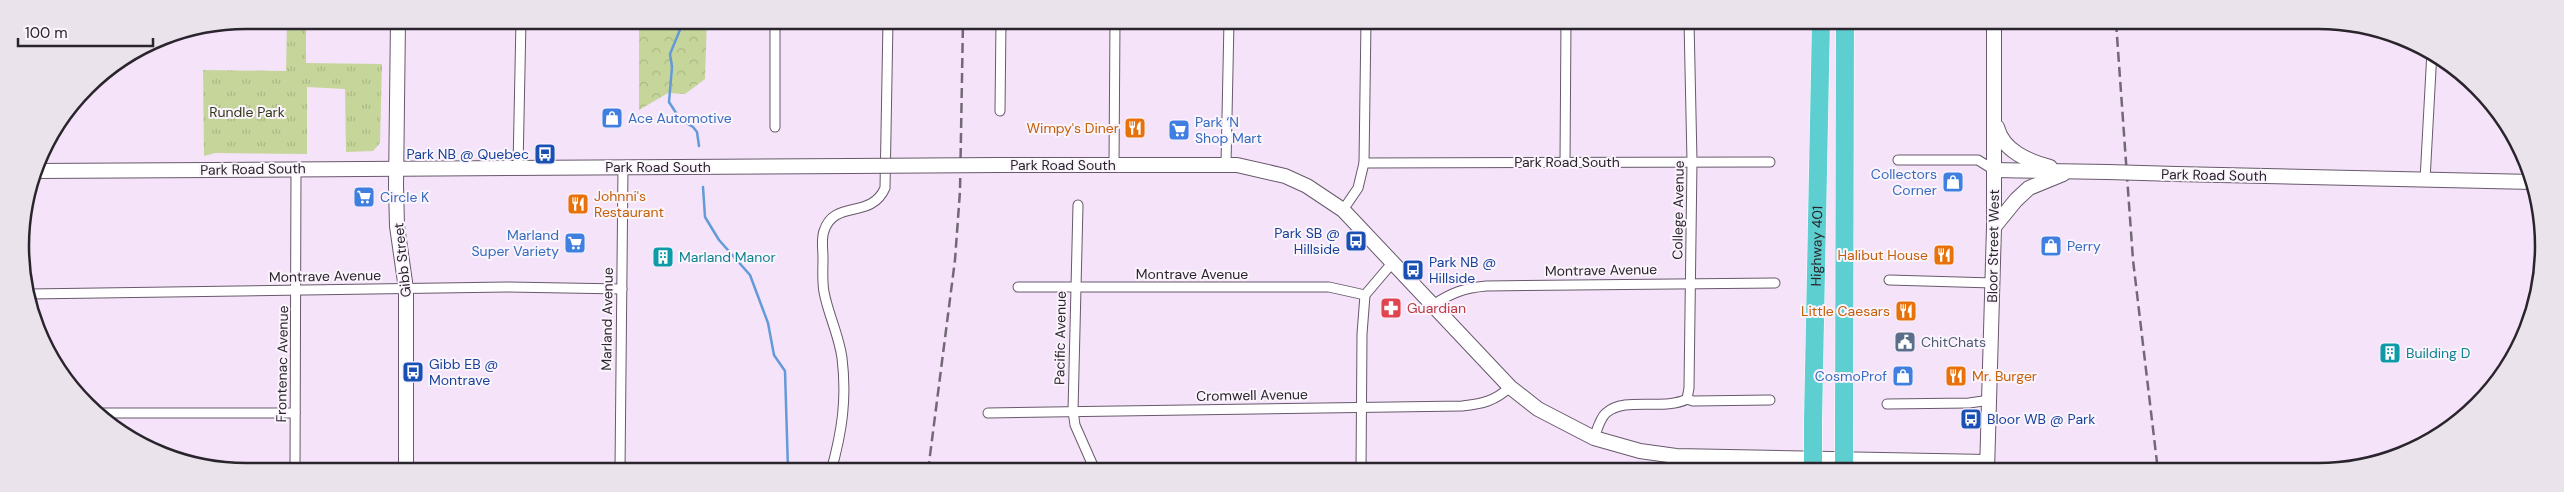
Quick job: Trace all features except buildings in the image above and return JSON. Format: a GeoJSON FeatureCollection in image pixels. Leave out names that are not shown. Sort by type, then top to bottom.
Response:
{"type":"FeatureCollection","features":[{"type":"Feature","properties":{"kind":"highway","name":"Highway 401"},"geometry":{"type":"LineString","coordinates":[[1814,463],[1813,421],[1821,29]]}},
{"type":"Feature","properties":{"kind":"highway","name":"Highway 401"},"geometry":{"type":"LineString","coordinates":[[1844,29],[1844,463]]}},
{"type":"Feature","properties":{"kind":"main road","name":"Gibb Street"},"geometry":{"type":"LineString","coordinates":[[398,29],[397,226],[406,289],[406,463]]}},
{"type":"Feature","properties":{"kind":"main road","name":"Bloor Street West"},"geometry":{"type":"LineString","coordinates":[[1987,463],[1994,227],[1994,29]]}},
{"type":"Feature","properties":{"kind":"main road"},"geometry":{"type":"LineString","coordinates":[[1994,117],[2004,144],[2032,161],[2068,172]]}},
{"type":"Feature","properties":{"kind":"main road","name":"Park Road South"},"geometry":{"type":"LineString","coordinates":[[42,171],[1114,164],[1226,164],[1254,168],[1285,176],[1318,192],[1343,210],[1510,387],[1538,409],[1594,438],[1640,451],[1676,456],[1874,463]]}},
{"type":"Feature","properties":{"kind":"main road","name":"Park Road South"},"geometry":{"type":"LineString","coordinates":[[1994,170],[2526,182]]}},
{"type":"Feature","properties":{"kind":"main road"},"geometry":{"type":"LineString","coordinates":[[1994,227],[2016,200],[2030,188],[2068,172]]}},
{"type":"Feature","properties":{"kind":"street"},"geometry":{"type":"LineString","coordinates":[[518,167],[521,29]]}},
{"type":"Feature","properties":{"kind":"street"},"geometry":{"type":"LineString","coordinates":[[775,29],[776,127]]}},
{"type":"Feature","properties":{"kind":"street"},"geometry":{"type":"LineString","coordinates":[[833,463],[844,415],[844,379],[842,356],[824,291],[823,237],[827,225],[841,211],[860,209],[875,203],[881,196],[886,181],[888,29]]}},
{"type":"Feature","properties":{"kind":"street"},"geometry":{"type":"LineString","coordinates":[[1000,110],[1001,29]]}},
{"type":"Feature","properties":{"kind":"street"},"geometry":{"type":"LineString","coordinates":[[1114,164],[1115,29]]}},
{"type":"Feature","properties":{"kind":"street"},"geometry":{"type":"LineString","coordinates":[[1226,164],[1229,29]]}},
{"type":"Feature","properties":{"kind":"street"},"geometry":{"type":"LineString","coordinates":[[1343,210],[1358,188],[1364,163],[1366,29]]}},
{"type":"Feature","properties":{"kind":"street"},"geometry":{"type":"LineString","coordinates":[[1565,162],[1566,29]]}},
{"type":"Feature","properties":{"kind":"street","name":"College Avenue"},"geometry":{"type":"LineString","coordinates":[[1686,399],[1689,388],[1692,162],[1689,29]]}},
{"type":"Feature","properties":{"kind":"street"},"geometry":{"type":"LineString","coordinates":[[2425,180],[2431,61]]}},
{"type":"Feature","properties":{"kind":"street","name":"Park Road South"},"geometry":{"type":"LineString","coordinates":[[1898,160],[1978,160],[1994,170]]}},
{"type":"Feature","properties":{"kind":"street","name":"Park Road South"},"geometry":{"type":"LineString","coordinates":[[1364,163],[1770,162]]}},
{"type":"Feature","properties":{"kind":"street","name":"Marland Avenue"},"geometry":{"type":"LineString","coordinates":[[620,463],[623,167]]}},
{"type":"Feature","properties":{"kind":"street","name":"Frontenac Avenue"},"geometry":{"type":"LineString","coordinates":[[295,463],[296,169]]}},
{"type":"Feature","properties":{"kind":"street","name":"Pacific Avenue"},"geometry":{"type":"LineString","coordinates":[[1078,205],[1073,411],[1075,425],[1092,463]]}},
{"type":"Feature","properties":{"kind":"street"},"geometry":{"type":"LineString","coordinates":[[1361,463],[1365,295],[1393,262]]}},
{"type":"Feature","properties":{"kind":"street"},"geometry":{"type":"LineString","coordinates":[[1889,280],[1993,283]]}},
{"type":"Feature","properties":{"kind":"street","name":"Montrave Avenue"},"geometry":{"type":"LineString","coordinates":[[1433,306],[1452,292],[1478,286],[1775,283]]}},
{"type":"Feature","properties":{"kind":"street","name":"Montrave Avenue"},"geometry":{"type":"LineString","coordinates":[[1018,287],[1075,289],[1329,287],[1365,295]]}},
{"type":"Feature","properties":{"kind":"street","name":"Montrave Avenue"},"geometry":{"type":"LineString","coordinates":[[34,294],[622,288]]}},
{"type":"Feature","properties":{"kind":"street","name":"Cromwell Avenue"},"geometry":{"type":"LineString","coordinates":[[988,413],[1361,408],[1486,404],[1499,397],[1510,387]]}},
{"type":"Feature","properties":{"kind":"street"},"geometry":{"type":"LineString","coordinates":[[1594,438],[1606,413],[1619,406],[1678,403],[1686,399],[1693,401],[1770,400]]}},
{"type":"Feature","properties":{"kind":"street"},"geometry":{"type":"LineString","coordinates":[[1887,404],[1969,403],[1990,400]]}},
{"type":"Feature","properties":{"kind":"street"},"geometry":{"type":"LineString","coordinates":[[108,413],[295,413]]}},
{"type":"Feature","properties":{"kind":"green space","name":"Rundle Park"},"geometry":{"type":"Polygon","coordinates":[[[287,29],[306,29],[306,63],[382,64],[380,143],[373,151],[346,152],[345,89],[307,87],[307,154],[215,153],[204,156],[203,70],[286,71],[287,29]]]}},
{"type":"Feature","properties":{"kind":"green space"},"geometry":{"type":"Polygon","coordinates":[[[639,29],[707,29],[705,79],[685,94],[668,93],[639,110],[639,29]]]}},
{"type":"Feature","properties":{"kind":"waterway"},"geometry":{"type":"LineString","coordinates":[[680,29],[670,54],[672,67],[669,102],[680,119],[693,127],[697,132],[699,146]]}},
{"type":"Feature","properties":{"kind":"waterway"},"geometry":{"type":"LineString","coordinates":[[703,187],[705,217],[719,240],[750,275],[768,323],[774,355],[785,371],[788,463]]}},
{"type":"Feature","properties":{"kind":"railway"},"geometry":{"type":"LineString","coordinates":[[929,463],[955,260],[960,191],[963,29]]}},
{"type":"Feature","properties":{"kind":"railway"},"geometry":{"type":"LineString","coordinates":[[2116,29],[2133,260],[2157,463]]}},
{"type":"Feature","properties":{"kind":"place","name":"Ace Automotive"},"geometry":{"type":"Point","coordinates":[612,118]}},
{"type":"Feature","properties":{"kind":"place","name":"Wimpy's Diner"},"geometry":{"type":"Point","coordinates":[1135,128]}},
{"type":"Feature","properties":{"kind":"place","name":"Park ‘N Shop Mart"},"geometry":{"type":"Point","coordinates":[1179,130]}},
{"type":"Feature","properties":{"kind":"place","name":"Park NB @ Quebec"},"geometry":{"type":"Point","coordinates":[545,154]}},
{"type":"Feature","properties":{"kind":"place","name":"Collectors Corner"},"geometry":{"type":"Point","coordinates":[1953,182]}},
{"type":"Feature","properties":{"kind":"place","name":"Circle K"},"geometry":{"type":"Point","coordinates":[364,197]}},
{"type":"Feature","properties":{"kind":"place","name":"Johnni's Restaurant"},"geometry":{"type":"Point","coordinates":[578,204]}},
{"type":"Feature","properties":{"kind":"place","name":"Park SB @ Hillside"},"geometry":{"type":"Point","coordinates":[1356,241]}},
{"type":"Feature","properties":{"kind":"place","name":"Marland Super Variety"},"geometry":{"type":"Point","coordinates":[575,243]}},
{"type":"Feature","properties":{"kind":"place","name":"Perry"},"geometry":{"type":"Point","coordinates":[2051,246]}},
{"type":"Feature","properties":{"kind":"place","name":"Halibut House"},"geometry":{"type":"Point","coordinates":[1944,255]}},
{"type":"Feature","properties":{"kind":"place","name":"Marland Manor"},"geometry":{"type":"Point","coordinates":[663,257]}},
{"type":"Feature","properties":{"kind":"place","name":"Park NB @ Hillside"},"geometry":{"type":"Point","coordinates":[1413,270]}},
{"type":"Feature","properties":{"kind":"place","name":"Guardian"},"geometry":{"type":"Point","coordinates":[1391,308]}},
{"type":"Feature","properties":{"kind":"place","name":"Little Caesars"},"geometry":{"type":"Point","coordinates":[1906,311]}},
{"type":"Feature","properties":{"kind":"place","name":"ChitChats"},"geometry":{"type":"Point","coordinates":[1905,342]}},
{"type":"Feature","properties":{"kind":"place","name":"Building D"},"geometry":{"type":"Point","coordinates":[2390,353]}},
{"type":"Feature","properties":{"kind":"place","name":"Gibb EB @ Montrave"},"geometry":{"type":"Point","coordinates":[413,372]}},
{"type":"Feature","properties":{"kind":"place","name":"CosmoProf"},"geometry":{"type":"Point","coordinates":[1903,376]}},
{"type":"Feature","properties":{"kind":"place","name":"Mr. Burger"},"geometry":{"type":"Point","coordinates":[1956,376]}},
{"type":"Feature","properties":{"kind":"place","name":"Bloor WB @ Park"},"geometry":{"type":"Point","coordinates":[1971,419]}}]}
